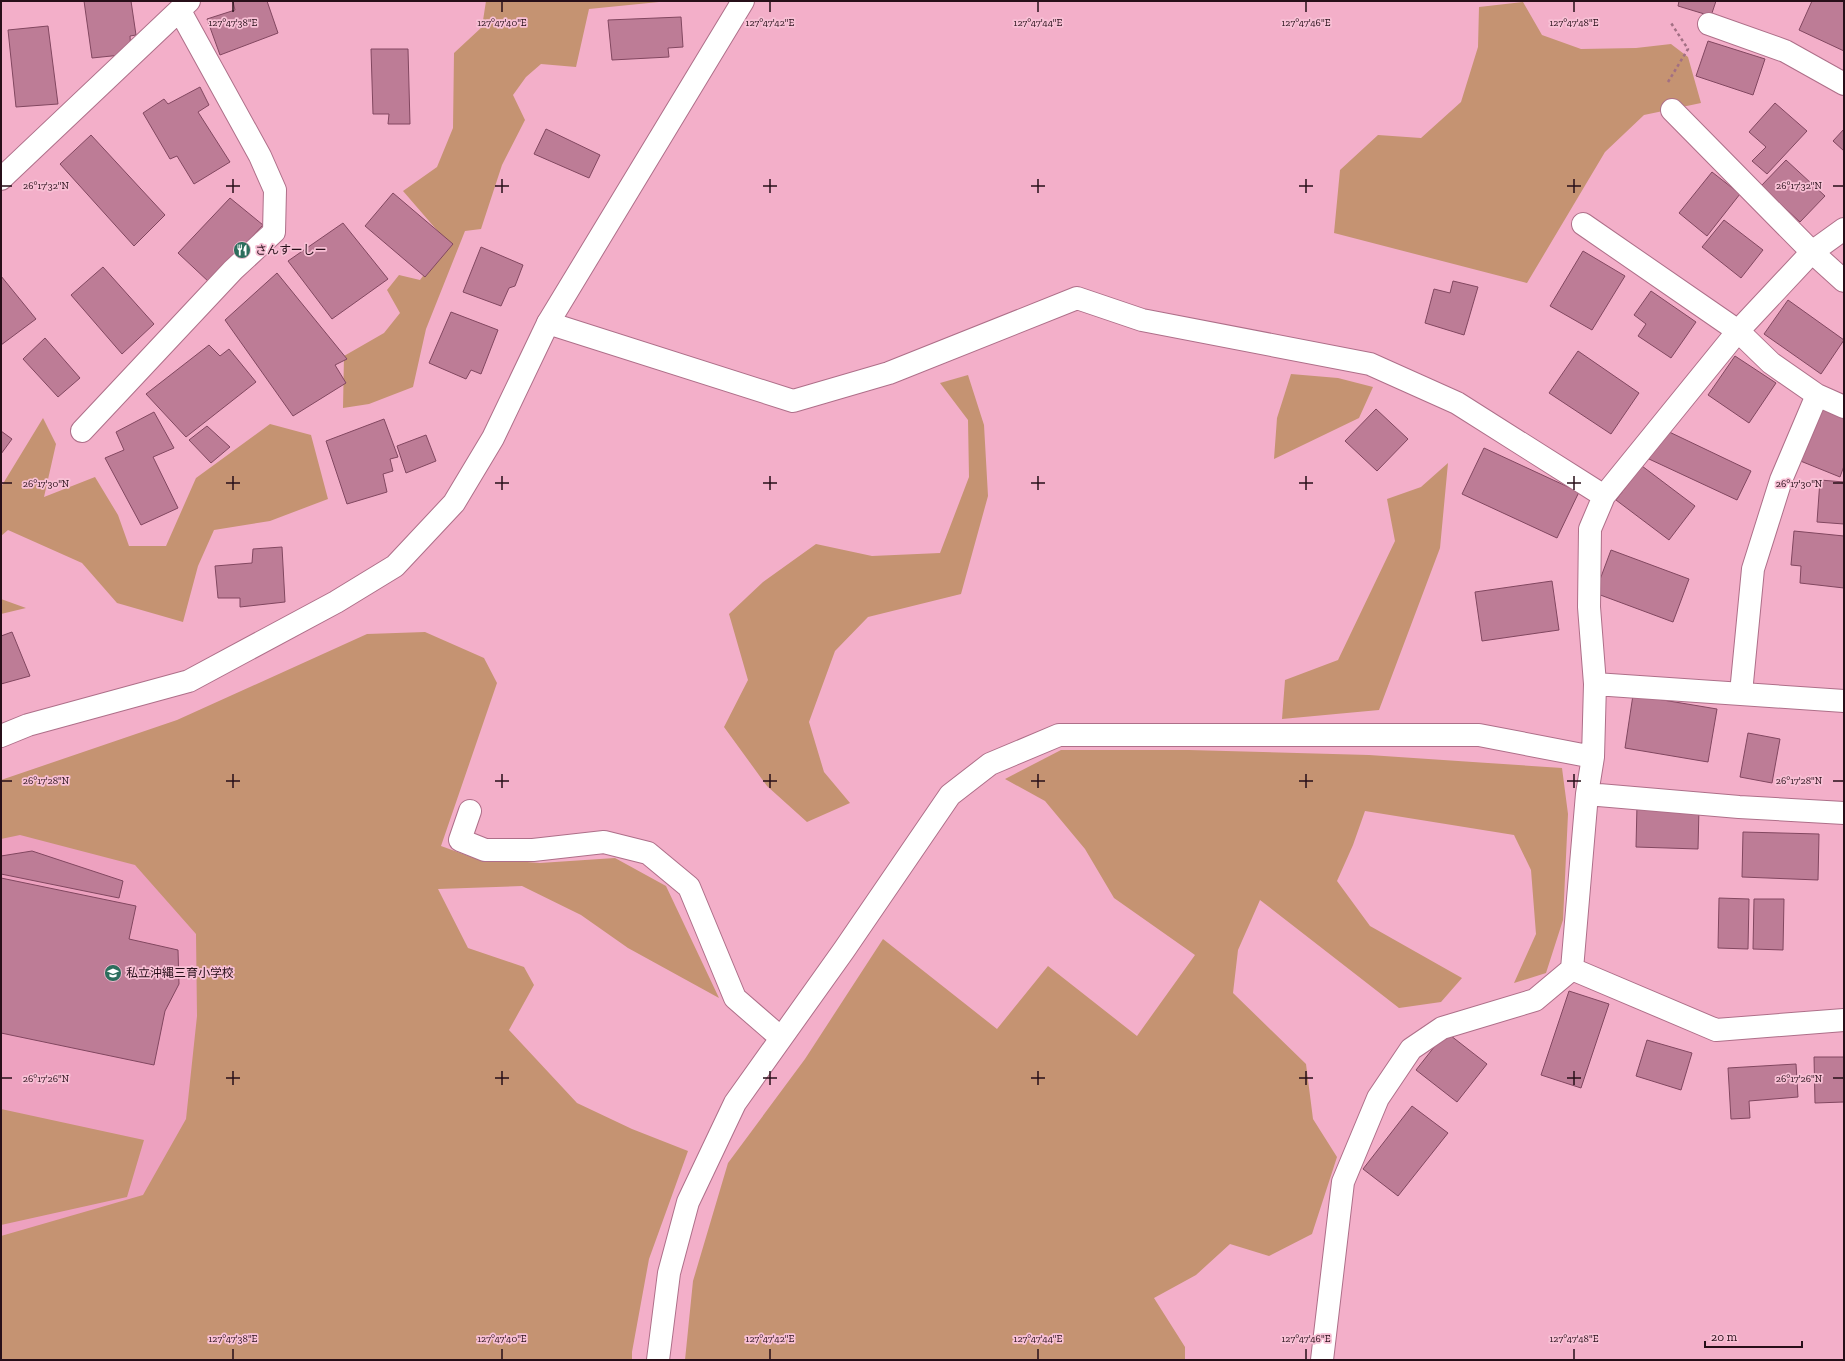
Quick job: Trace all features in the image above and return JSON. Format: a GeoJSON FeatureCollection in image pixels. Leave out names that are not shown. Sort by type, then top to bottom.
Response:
{"type":"FeatureCollection","features":[{"type":"Feature","properties":{"kind":"street"},"geometry":{"type":"LineString","coordinates":[[1,736],[28,725],[190,681],[336,602],[395,566],[454,503],[493,438],[548,324],[743,1]]}},
{"type":"Feature","properties":{"kind":"street"},"geometry":{"type":"LineString","coordinates":[[1,179],[184,6],[260,156],[275,190],[274,232],[233,270],[82,431]]}},
{"type":"Feature","properties":{"kind":"street"},"geometry":{"type":"LineString","coordinates":[[1709,24],[1785,51],[1844,84]]}},
{"type":"Feature","properties":{"kind":"street"},"geometry":{"type":"LineString","coordinates":[[1672,110],[1812,252],[1844,281]]}},
{"type":"Feature","properties":{"kind":"street"},"geometry":{"type":"LineString","coordinates":[[1583,224],[1738,331],[1771,362],[1817,395],[1844,407]]}},
{"type":"Feature","properties":{"kind":"street"},"geometry":{"type":"LineString","coordinates":[[1322,1360],[1343,1182],[1378,1098],[1411,1049],[1442,1028],[1535,1000],[1572,969],[1587,794],[1593,757],[1595,684],[1589,607],[1590,529],[1604,496],[1738,331],[1812,252],[1844,229]]}},
{"type":"Feature","properties":{"kind":"street"},"geometry":{"type":"LineString","coordinates":[[548,324],[793,401],[890,373],[1077,298],[1142,320],[1370,364],[1457,403],[1604,496]]}},
{"type":"Feature","properties":{"kind":"street"},"geometry":{"type":"LineString","coordinates":[[1741,693],[1753,569],[1781,480],[1817,395]]}},
{"type":"Feature","properties":{"kind":"street"},"geometry":{"type":"LineString","coordinates":[[1595,684],[1844,701]]}},
{"type":"Feature","properties":{"kind":"street"},"geometry":{"type":"LineString","coordinates":[[658,1360],[669,1273],[688,1202],[734,1103],[950,795],[990,764],[1059,735],[1479,735],[1593,757]]}},
{"type":"Feature","properties":{"kind":"street"},"geometry":{"type":"LineString","coordinates":[[1587,794],[1739,807],[1844,813]]}},
{"type":"Feature","properties":{"kind":"street"},"geometry":{"type":"LineString","coordinates":[[470,811],[460,840],[485,850],[533,850],[604,842],[648,853],[689,887],[736,998],[781,1038]]}},
{"type":"Feature","properties":{"kind":"street"},"geometry":{"type":"LineString","coordinates":[[1572,969],[1716,1030],[1844,1020]]}},
{"type":"Feature","properties":{"kind":"path"},"geometry":{"type":"LineString","coordinates":[[1671,23],[1688,49],[1663,89],[1672,110]]}},
{"type":"Feature","properties":{"kind":"shaded area"},"geometry":{"type":"Polygon","coordinates":[[[486,1],[669,1],[589,9],[576,67],[541,64],[526,77],[513,95],[525,120],[502,165],[481,229],[465,231],[426,329],[413,387],[369,404],[343,408],[344,356],[384,333],[400,313],[387,290],[399,275],[420,280],[448,243],[403,191],[437,167],[453,128],[454,53],[482,27],[486,1]]]}},
{"type":"Feature","properties":{"kind":"shaded area"},"geometry":{"type":"Polygon","coordinates":[[[1523,2],[1542,35],[1581,49],[1636,48],[1671,44],[1688,57],[1701,103],[1644,115],[1605,152],[1527,283],[1334,233],[1340,170],[1378,135],[1421,138],[1461,102],[1478,47],[1479,7],[1523,2]]]}},
{"type":"Feature","properties":{"kind":"shaded area"},"geometry":{"type":"Polygon","coordinates":[[[1291,374],[1338,378],[1373,387],[1359,418],[1274,459],[1277,418],[1291,374]]]}},
{"type":"Feature","properties":{"kind":"shaded area"},"geometry":{"type":"Polygon","coordinates":[[[968,375],[984,425],[988,496],[961,594],[868,617],[835,651],[809,722],[824,772],[850,803],[807,822],[767,786],[724,727],[748,680],[729,614],[763,582],[816,544],[872,556],[940,553],[969,477],[968,420],[940,383],[968,375]]]}},
{"type":"Feature","properties":{"kind":"shaded area"},"geometry":{"type":"Polygon","coordinates":[[[43,418],[56,444],[44,497],[95,477],[118,515],[129,546],[166,546],[196,478],[270,424],[311,435],[328,499],[270,521],[214,530],[198,566],[183,622],[117,603],[82,563],[8,530],[1,536],[1,487],[43,418]]]}},
{"type":"Feature","properties":{"kind":"shaded area"},"geometry":{"type":"Polygon","coordinates":[[[1448,463],[1440,548],[1379,710],[1282,719],[1285,680],[1338,660],[1395,541],[1387,499],[1421,487],[1448,463]]]}},
{"type":"Feature","properties":{"kind":"shaded area"},"geometry":{"type":"Polygon","coordinates":[[[1,599],[26,608],[1,614],[1,599]]]}},
{"type":"Feature","properties":{"kind":"shaded area"},"geometry":{"type":"Polygon","coordinates":[[[425,632],[484,658],[497,683],[441,846],[474,858],[540,863],[615,858],[666,886],[719,998],[628,948],[581,915],[522,886],[438,889],[468,948],[524,967],[534,985],[509,1030],[577,1103],[632,1129],[688,1151],[649,1259],[632,1352],[632,1360],[1,1360],[1,1236],[143,1195],[186,1119],[197,1016],[196,934],[135,865],[20,835],[1,839],[1,780],[177,720],[367,634],[425,632]]]}},
{"type":"Feature","properties":{"kind":"shaded area"},"geometry":{"type":"Polygon","coordinates":[[[1061,750],[1189,750],[1369,755],[1562,768],[1568,814],[1563,920],[1546,973],[1514,983],[1536,934],[1531,870],[1514,835],[1365,811],[1353,845],[1337,881],[1370,926],[1462,978],[1441,1002],[1399,1008],[1260,900],[1238,950],[1233,993],[1306,1064],[1313,1119],[1337,1157],[1312,1234],[1269,1256],[1230,1244],[1196,1275],[1154,1298],[1185,1347],[1185,1360],[685,1360],[693,1281],[728,1163],[805,1059],[883,939],[997,1029],[1048,966],[1137,1036],[1195,955],[1114,898],[1085,849],[1045,801],[1005,779],[1061,750]]]}},
{"type":"Feature","properties":{"kind":"shaded area","name":"私立沖縄三育小学校"},"geometry":{"type":"Polygon","coordinates":[[[1,789],[167,844],[227,931],[201,1109],[150,1199],[1,1239],[1,789]]]}},
{"type":"Feature","properties":{"kind":"shaded area"},"geometry":{"type":"Polygon","coordinates":[[[1,1109],[144,1140],[127,1197],[1,1225],[1,1109]]]}},
{"type":"Feature","properties":{"kind":"building"},"geometry":{"type":"Polygon","coordinates":[[[84,1],[131,1],[136,35],[130,36],[131,54],[92,58],[84,1]]]}},
{"type":"Feature","properties":{"kind":"building"},"geometry":{"type":"Polygon","coordinates":[[[235,1],[267,1],[278,33],[220,55],[207,19],[235,10],[233,2],[235,1]]]}},
{"type":"Feature","properties":{"kind":"building"},"geometry":{"type":"Polygon","coordinates":[[[1679,1],[1716,1],[1711,16],[1678,6],[1679,1]]]}},
{"type":"Feature","properties":{"kind":"building"},"geometry":{"type":"Polygon","coordinates":[[[1812,1],[1844,1],[1844,51],[1799,30],[1812,1]]]}},
{"type":"Feature","properties":{"kind":"building"},"geometry":{"type":"Polygon","coordinates":[[[681,17],[683,47],[668,48],[669,57],[612,60],[608,20],[681,17]]]}},
{"type":"Feature","properties":{"kind":"building"},"geometry":{"type":"Polygon","coordinates":[[[48,26],[58,104],[16,107],[8,30],[48,26]]]}},
{"type":"Feature","properties":{"kind":"building"},"geometry":{"type":"Polygon","coordinates":[[[1708,41],[1765,59],[1753,95],[1696,76],[1708,41]]]}},
{"type":"Feature","properties":{"kind":"building"},"geometry":{"type":"Polygon","coordinates":[[[371,49],[408,49],[410,124],[388,124],[389,114],[373,114],[371,49]]]}},
{"type":"Feature","properties":{"kind":"building"},"geometry":{"type":"Polygon","coordinates":[[[200,87],[209,105],[198,112],[230,162],[194,184],[177,156],[170,159],[143,113],[164,99],[168,104],[200,87]]]}},
{"type":"Feature","properties":{"kind":"building"},"geometry":{"type":"Polygon","coordinates":[[[1775,103],[1807,131],[1767,174],[1752,161],[1766,147],[1749,132],[1775,103]]]}},
{"type":"Feature","properties":{"kind":"building"},"geometry":{"type":"Polygon","coordinates":[[[546,129],[600,155],[589,178],[534,154],[546,129]]]}},
{"type":"Feature","properties":{"kind":"building"},"geometry":{"type":"Polygon","coordinates":[[[1844,129],[1844,151],[1833,141],[1844,129]]]}},
{"type":"Feature","properties":{"kind":"building"},"geometry":{"type":"Polygon","coordinates":[[[91,135],[165,215],[134,246],[60,164],[91,135]]]}},
{"type":"Feature","properties":{"kind":"building"},"geometry":{"type":"Polygon","coordinates":[[[1786,160],[1825,196],[1800,222],[1761,186],[1786,160]]]}},
{"type":"Feature","properties":{"kind":"building"},"geometry":{"type":"Polygon","coordinates":[[[1712,172],[1740,194],[1707,236],[1679,213],[1712,172]]]}},
{"type":"Feature","properties":{"kind":"building"},"geometry":{"type":"Polygon","coordinates":[[[393,193],[453,244],[425,277],[365,226],[393,193]]]}},
{"type":"Feature","properties":{"kind":"building"},"geometry":{"type":"Polygon","coordinates":[[[230,198],[263,225],[210,283],[178,253],[230,198]]]}},
{"type":"Feature","properties":{"kind":"building"},"geometry":{"type":"Polygon","coordinates":[[[1724,220],[1763,250],[1741,278],[1702,247],[1724,220]]]}},
{"type":"Feature","properties":{"kind":"building"},"geometry":{"type":"Polygon","coordinates":[[[343,223],[388,279],[332,319],[288,261],[343,223]]]}},
{"type":"Feature","properties":{"kind":"building"},"geometry":{"type":"Polygon","coordinates":[[[481,247],[523,265],[515,286],[509,288],[501,306],[463,292],[481,247]]]}},
{"type":"Feature","properties":{"kind":"building"},"geometry":{"type":"Polygon","coordinates":[[[1583,251],[1625,276],[1592,330],[1550,306],[1583,251]]]}},
{"type":"Feature","properties":{"kind":"building"},"geometry":{"type":"Polygon","coordinates":[[[103,267],[154,324],[122,354],[71,295],[103,267]]]}},
{"type":"Feature","properties":{"kind":"building"},"geometry":{"type":"Polygon","coordinates":[[[277,273],[347,359],[335,365],[346,383],[293,416],[225,320],[277,273]]]}},
{"type":"Feature","properties":{"kind":"building"},"geometry":{"type":"Polygon","coordinates":[[[1,276],[36,319],[1,345],[1,276]]]}},
{"type":"Feature","properties":{"kind":"building"},"geometry":{"type":"Polygon","coordinates":[[[1453,281],[1478,287],[1464,335],[1425,323],[1434,289],[1450,293],[1453,281]]]}},
{"type":"Feature","properties":{"kind":"building"},"geometry":{"type":"Polygon","coordinates":[[[1651,291],[1696,322],[1671,358],[1638,336],[1646,324],[1634,315],[1651,291]]]}},
{"type":"Feature","properties":{"kind":"building"},"geometry":{"type":"Polygon","coordinates":[[[1788,300],[1844,340],[1821,374],[1764,334],[1788,300]]]}},
{"type":"Feature","properties":{"kind":"building"},"geometry":{"type":"Polygon","coordinates":[[[451,312],[498,330],[481,374],[471,370],[466,379],[429,363],[451,312]]]}},
{"type":"Feature","properties":{"kind":"building"},"geometry":{"type":"Polygon","coordinates":[[[45,338],[80,378],[58,397],[23,359],[45,338]]]}},
{"type":"Feature","properties":{"kind":"building"},"geometry":{"type":"Polygon","coordinates":[[[209,345],[220,356],[229,349],[256,382],[186,437],[146,394],[209,345]]]}},
{"type":"Feature","properties":{"kind":"building"},"geometry":{"type":"Polygon","coordinates":[[[1578,351],[1639,393],[1611,434],[1549,393],[1578,351]]]}},
{"type":"Feature","properties":{"kind":"building"},"geometry":{"type":"Polygon","coordinates":[[[1735,356],[1776,383],[1749,423],[1708,395],[1735,356]]]}},
{"type":"Feature","properties":{"kind":"building"},"geometry":{"type":"Polygon","coordinates":[[[1819,405],[1844,415],[1844,466],[1840,477],[1798,460],[1819,405]]]}},
{"type":"Feature","properties":{"kind":"building"},"geometry":{"type":"Polygon","coordinates":[[[1376,409],[1408,439],[1377,471],[1345,441],[1376,409]]]}},
{"type":"Feature","properties":{"kind":"building"},"geometry":{"type":"Polygon","coordinates":[[[154,412],[174,448],[153,457],[178,508],[141,525],[105,458],[124,450],[116,432],[154,412]]]}},
{"type":"Feature","properties":{"kind":"building"},"geometry":{"type":"Polygon","coordinates":[[[384,419],[398,457],[390,459],[393,471],[383,474],[387,492],[347,504],[326,441],[384,419]]]}},
{"type":"Feature","properties":{"kind":"building"},"geometry":{"type":"Polygon","coordinates":[[[207,426],[230,447],[211,463],[189,440],[207,426]]]}},
{"type":"Feature","properties":{"kind":"building"},"geometry":{"type":"Polygon","coordinates":[[[1663,429],[1751,471],[1737,500],[1649,459],[1663,429]]]}},
{"type":"Feature","properties":{"kind":"building"},"geometry":{"type":"Polygon","coordinates":[[[1,431],[12,439],[1,454],[1,431]]]}},
{"type":"Feature","properties":{"kind":"building"},"geometry":{"type":"Polygon","coordinates":[[[426,435],[436,461],[406,473],[397,446],[426,435]]]}},
{"type":"Feature","properties":{"kind":"building"},"geometry":{"type":"Polygon","coordinates":[[[1484,448],[1579,492],[1557,538],[1462,494],[1484,448]]]}},
{"type":"Feature","properties":{"kind":"building"},"geometry":{"type":"Polygon","coordinates":[[[1642,466],[1695,506],[1669,540],[1616,500],[1642,466]]]}},
{"type":"Feature","properties":{"kind":"building"},"geometry":{"type":"Polygon","coordinates":[[[1820,480],[1844,482],[1844,524],[1817,522],[1820,480]]]}},
{"type":"Feature","properties":{"kind":"building"},"geometry":{"type":"Polygon","coordinates":[[[1794,531],[1844,536],[1844,588],[1800,583],[1801,566],[1791,565],[1794,531]]]}},
{"type":"Feature","properties":{"kind":"building"},"geometry":{"type":"Polygon","coordinates":[[[282,547],[285,602],[240,607],[240,598],[218,598],[215,566],[252,563],[253,549],[282,547]]]}},
{"type":"Feature","properties":{"kind":"building"},"geometry":{"type":"Polygon","coordinates":[[[1611,550],[1689,579],[1673,622],[1595,593],[1611,550]]]}},
{"type":"Feature","properties":{"kind":"building"},"geometry":{"type":"Polygon","coordinates":[[[1552,581],[1559,630],[1482,641],[1475,592],[1552,581]]]}},
{"type":"Feature","properties":{"kind":"building"},"geometry":{"type":"Polygon","coordinates":[[[12,632],[30,676],[1,684],[1,636],[12,632]]]}},
{"type":"Feature","properties":{"kind":"building"},"geometry":{"type":"Polygon","coordinates":[[[1633,695],[1717,709],[1708,762],[1625,748],[1633,695]]]}},
{"type":"Feature","properties":{"kind":"building"},"geometry":{"type":"Polygon","coordinates":[[[1748,733],[1780,739],[1772,783],[1740,777],[1748,733]]]}},
{"type":"Feature","properties":{"kind":"building"},"geometry":{"type":"Polygon","coordinates":[[[1637,805],[1699,808],[1698,849],[1636,847],[1637,805]]]}},
{"type":"Feature","properties":{"kind":"building"},"geometry":{"type":"Polygon","coordinates":[[[1743,832],[1819,834],[1818,880],[1742,877],[1743,832]]]}},
{"type":"Feature","properties":{"kind":"building"},"geometry":{"type":"Polygon","coordinates":[[[32,851],[123,881],[119,898],[1,874],[1,856],[32,851]]]}},
{"type":"Feature","properties":{"kind":"building"},"geometry":{"type":"Polygon","coordinates":[[[1,878],[136,906],[129,939],[178,950],[179,984],[165,1011],[154,1065],[1,1033],[1,878]]]}},
{"type":"Feature","properties":{"kind":"building"},"geometry":{"type":"Polygon","coordinates":[[[1719,898],[1749,899],[1748,949],[1718,948],[1719,898]]]}},
{"type":"Feature","properties":{"kind":"building"},"geometry":{"type":"Polygon","coordinates":[[[1754,899],[1784,899],[1783,950],[1753,949],[1754,899]]]}},
{"type":"Feature","properties":{"kind":"building"},"geometry":{"type":"Polygon","coordinates":[[[1569,991],[1609,1004],[1581,1088],[1541,1075],[1569,991]]]}},
{"type":"Feature","properties":{"kind":"building"},"geometry":{"type":"Polygon","coordinates":[[[1446,1032],[1487,1064],[1457,1102],[1416,1070],[1446,1032]]]}},
{"type":"Feature","properties":{"kind":"building"},"geometry":{"type":"Polygon","coordinates":[[[1647,1040],[1692,1053],[1681,1090],[1636,1076],[1647,1040]]]}},
{"type":"Feature","properties":{"kind":"building"},"geometry":{"type":"Polygon","coordinates":[[[1814,1057],[1844,1057],[1844,1102],[1815,1103],[1814,1057]]]}},
{"type":"Feature","properties":{"kind":"building"},"geometry":{"type":"Polygon","coordinates":[[[1796,1064],[1798,1097],[1749,1101],[1750,1118],[1731,1119],[1728,1068],[1796,1064]]]}},
{"type":"Feature","properties":{"kind":"building"},"geometry":{"type":"Polygon","coordinates":[[[1412,1106],[1448,1133],[1398,1196],[1363,1169],[1412,1106]]]}},
{"type":"Feature","properties":{"kind":"place","name":"さんすーしー"},"geometry":{"type":"Point","coordinates":[242,250]}},
{"type":"Feature","properties":{"kind":"place","name":"私立沖縄三育小学校"},"geometry":{"type":"Point","coordinates":[113,973]}}]}
